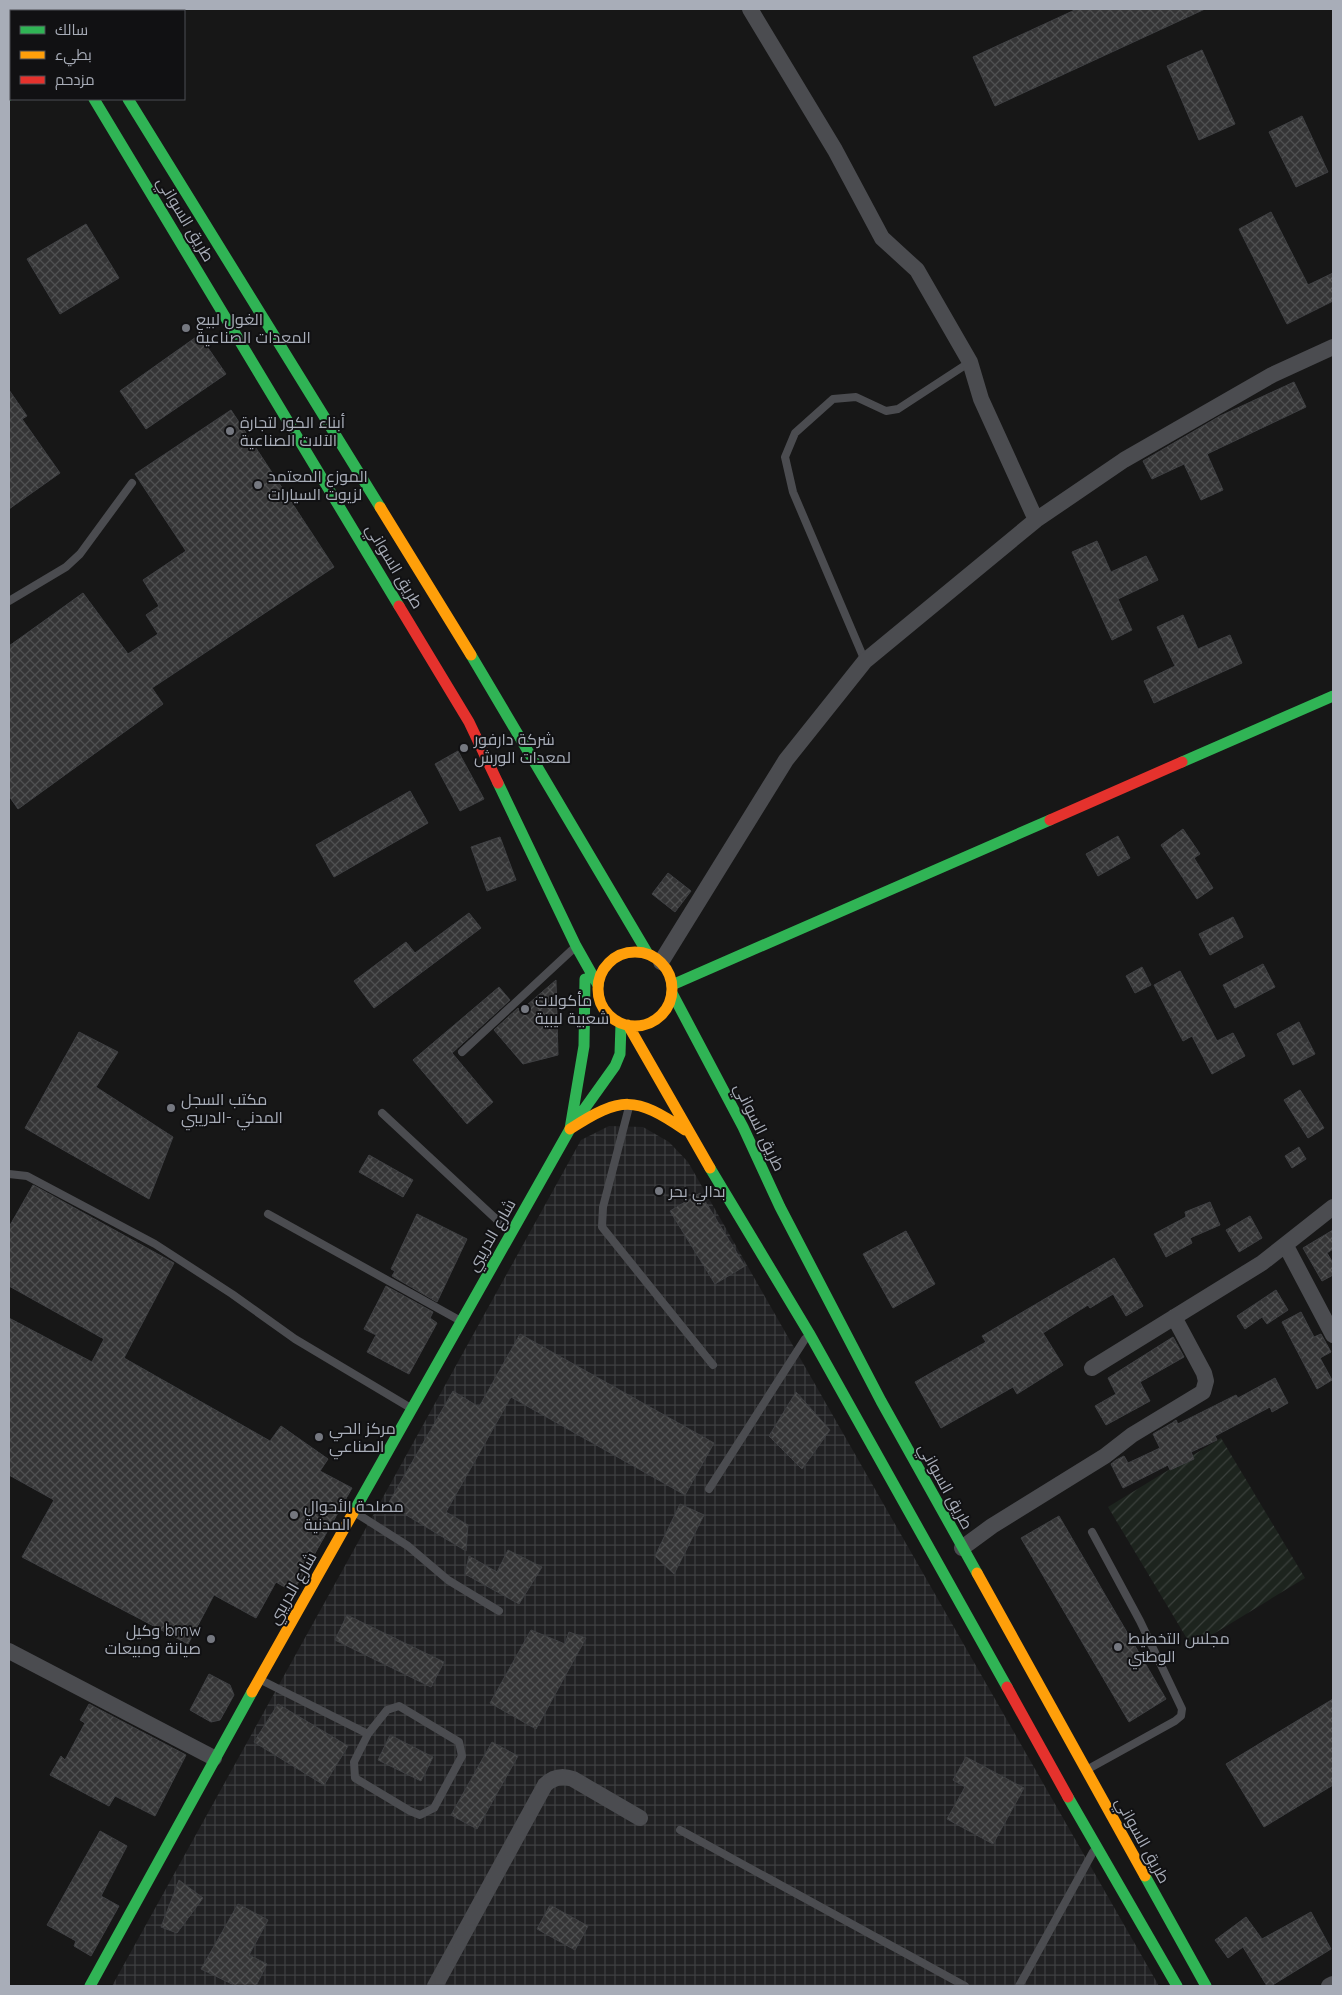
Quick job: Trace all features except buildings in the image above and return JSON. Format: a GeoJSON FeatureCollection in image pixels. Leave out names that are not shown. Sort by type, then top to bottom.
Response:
{"type":"FeatureCollection","features":[{"type":"Feature","properties":{"kind":"main road"},"geometry":{"type":"LineString","coordinates":[[87,100],[101,110]]}},
{"type":"Feature","properties":{"kind":"main road","name":"طريق السواني"},"geometry":{"type":"LineString","coordinates":[[95,100],[462,708],[576,946],[584,957],[598,986]]}},
{"type":"Feature","properties":{"kind":"main road","name":"طريق السواني"},"geometry":{"type":"LineString","coordinates":[[129,100],[495,694],[654,958]]}},
{"type":"Feature","properties":{"kind":"main road"},"geometry":{"type":"LineString","coordinates":[[672,989],[1333,696]]}},
{"type":"Feature","properties":{"kind":"main road"},"geometry":{"type":"LineString","coordinates":[[631,952],[654,958],[670,976],[672,989],[670,1002],[661,1016],[645,1025],[625,1025],[611,1018],[603,1008],[599,997],[598,986],[603,970],[615,958],[631,952]]}},
{"type":"Feature","properties":{"kind":"main road"},"geometry":{"type":"LineString","coordinates":[[570,1129],[585,1026],[584,957]]}},
{"type":"Feature","properties":{"kind":"main road","name":"طريق السواني"},"geometry":{"type":"LineString","coordinates":[[672,989],[743,1127],[780,1207],[881,1401],[1206,1986]]}},
{"type":"Feature","properties":{"kind":"main road"},"geometry":{"type":"LineString","coordinates":[[625,1025],[809,1333],[1176,1986]]}},
{"type":"Feature","properties":{"kind":"main road","name":"شارع الدريبي"},"geometry":{"type":"LineString","coordinates":[[90,1986],[214,1758],[570,1129],[615,1066],[620,1054],[625,1025]]}},
{"type":"Feature","properties":{"kind":"main road"},"geometry":{"type":"LineString","coordinates":[[570,1129],[600,1109],[614,1104],[630,1103],[646,1106],[660,1112],[688,1132]]}},
{"type":"Feature","properties":{"kind":"street"},"geometry":{"type":"LineString","coordinates":[[750,9],[835,150],[882,238],[917,270],[970,362],[981,399],[1036,520]]}},
{"type":"Feature","properties":{"kind":"street"},"geometry":{"type":"LineString","coordinates":[[654,958],[786,760],[865,661],[1036,520],[1124,460],[1272,375],[1333,347]]}},
{"type":"Feature","properties":{"kind":"street"},"geometry":{"type":"LineString","coordinates":[[1092,1368],[1286,1246],[1333,1207]]}},
{"type":"Feature","properties":{"kind":"street"},"geometry":{"type":"LineString","coordinates":[[1286,1246],[1333,1335]]}},
{"type":"Feature","properties":{"kind":"street"},"geometry":{"type":"LineString","coordinates":[[962,1548],[992,1526],[1105,1456],[1132,1435],[1202,1392],[1206,1381],[1204,1373],[1174,1317]]}},
{"type":"Feature","properties":{"kind":"street"},"geometry":{"type":"LineString","coordinates":[[9,1651],[214,1758]]}},
{"type":"Feature","properties":{"kind":"street"},"geometry":{"type":"LineString","coordinates":[[436,1986],[545,1785],[550,1780],[562,1777],[573,1779],[640,1818]]}},
{"type":"Feature","properties":{"kind":"street"},"geometry":{"type":"LineString","coordinates":[[1329,1986],[1333,1984]]}},
{"type":"Feature","properties":{"kind":"lane"},"geometry":{"type":"LineString","coordinates":[[865,661],[793,492],[785,457],[795,433],[832,399],[856,397],[886,411],[898,409],[970,362]]}},
{"type":"Feature","properties":{"kind":"lane"},"geometry":{"type":"LineString","coordinates":[[9,601],[66,567],[80,554],[132,483]]}},
{"type":"Feature","properties":{"kind":"lane"},"geometry":{"type":"LineString","coordinates":[[462,1052],[576,946]]}},
{"type":"Feature","properties":{"kind":"lane"},"geometry":{"type":"LineString","coordinates":[[630,1103],[603,1207],[602,1227],[713,1365]]}},
{"type":"Feature","properties":{"kind":"lane"},"geometry":{"type":"LineString","coordinates":[[382,1113],[511,1233]]}},
{"type":"Feature","properties":{"kind":"lane"},"geometry":{"type":"LineString","coordinates":[[9,1174],[26,1176],[155,1244],[232,1294],[295,1339],[411,1409]]}},
{"type":"Feature","properties":{"kind":"lane"},"geometry":{"type":"LineString","coordinates":[[268,1214],[461,1321]]}},
{"type":"Feature","properties":{"kind":"lane"},"geometry":{"type":"LineString","coordinates":[[709,1489],[809,1333]]}},
{"type":"Feature","properties":{"kind":"lane"},"geometry":{"type":"LineString","coordinates":[[354,1512],[408,1546],[448,1580],[499,1611]]}},
{"type":"Feature","properties":{"kind":"lane"},"geometry":{"type":"LineString","coordinates":[[1086,1770],[1175,1721],[1180,1716],[1182,1709],[1140,1621],[1092,1532]]}},
{"type":"Feature","properties":{"kind":"lane"},"geometry":{"type":"LineString","coordinates":[[259,1679],[368,1734]]}},
{"type":"Feature","properties":{"kind":"lane"},"geometry":{"type":"LineString","coordinates":[[399,1706],[459,1742],[462,1756],[434,1808],[420,1815],[355,1778],[354,1762],[368,1734],[388,1710],[399,1706]]}},
{"type":"Feature","properties":{"kind":"lane"},"geometry":{"type":"LineString","coordinates":[[680,1830],[965,1986]]}},
{"type":"Feature","properties":{"kind":"lane"},"geometry":{"type":"LineString","coordinates":[[1019,1986],[1096,1846]]}},
{"type":"Feature","properties":{"kind":"shaded area"},"geometry":{"type":"Polygon","coordinates":[[[609,1126],[643,1127],[669,1142],[688,1162],[1159,1986],[112,1986],[581,1140],[609,1126]]]}},
{"type":"Feature","properties":{"kind":"shaded area"},"geometry":{"type":"Polygon","coordinates":[[[1221,1438],[1305,1578],[1192,1647],[1108,1507],[1221,1438]]]}},
{"type":"Feature","properties":{"kind":"traffic: fast"},"geometry":{"type":"LineString","coordinates":[[95,100],[399,606]]}},
{"type":"Feature","properties":{"kind":"traffic: fast"},"geometry":{"type":"LineString","coordinates":[[129,100],[380,507]]}},
{"type":"Feature","properties":{"kind":"traffic: fast"},"geometry":{"type":"LineString","coordinates":[[471,655],[648,954]]}},
{"type":"Feature","properties":{"kind":"traffic: fast"},"geometry":{"type":"LineString","coordinates":[[1182,762],[1333,696]]}},
{"type":"Feature","properties":{"kind":"traffic: fast"},"geometry":{"type":"LineString","coordinates":[[498,783],[576,946],[598,985]]}},
{"type":"Feature","properties":{"kind":"traffic: fast"},"geometry":{"type":"LineString","coordinates":[[672,985],[1050,820]]}},
{"type":"Feature","properties":{"kind":"traffic: fast"},"geometry":{"type":"LineString","coordinates":[[570,1129],[584,1046],[585,979]]}},
{"type":"Feature","properties":{"kind":"traffic: fast"},"geometry":{"type":"LineString","coordinates":[[672,993],[743,1127],[780,1207],[881,1401],[977,1573]]}},
{"type":"Feature","properties":{"kind":"traffic: fast"},"geometry":{"type":"LineString","coordinates":[[353,1513],[570,1129],[615,1066],[620,1054],[621,1024]]}},
{"type":"Feature","properties":{"kind":"traffic: fast"},"geometry":{"type":"LineString","coordinates":[[710,1168],[809,1333],[1007,1687]]}},
{"type":"Feature","properties":{"kind":"traffic: fast"},"geometry":{"type":"LineString","coordinates":[[90,1986],[252,1692]]}},
{"type":"Feature","properties":{"kind":"traffic: fast"},"geometry":{"type":"LineString","coordinates":[[1068,1797],[1177,1986]]}},
{"type":"Feature","properties":{"kind":"traffic: fast"},"geometry":{"type":"LineString","coordinates":[[1145,1876],[1206,1986]]}},
{"type":"Feature","properties":{"kind":"traffic: slow"},"geometry":{"type":"LineString","coordinates":[[380,507],[471,655]]}},
{"type":"Feature","properties":{"kind":"traffic: slow"},"geometry":{"type":"LineString","coordinates":[[635,952],[656,958],[666,968],[672,989],[666,1010],[656,1020],[635,1026],[614,1020],[604,1010],[598,989],[604,968],[614,958],[635,952]]}},
{"type":"Feature","properties":{"kind":"traffic: slow"},"geometry":{"type":"LineString","coordinates":[[628,1025],[710,1168]]}},
{"type":"Feature","properties":{"kind":"traffic: slow"},"geometry":{"type":"LineString","coordinates":[[570,1129],[602,1110],[628,1104],[653,1111],[685,1130]]}},
{"type":"Feature","properties":{"kind":"traffic: slow"},"geometry":{"type":"LineString","coordinates":[[252,1692],[353,1513]]}},
{"type":"Feature","properties":{"kind":"traffic: slow"},"geometry":{"type":"LineString","coordinates":[[977,1573],[1145,1876]]}},
{"type":"Feature","properties":{"kind":"traffic: jam"},"geometry":{"type":"LineString","coordinates":[[399,606],[469,722],[498,783]]}},
{"type":"Feature","properties":{"kind":"traffic: jam"},"geometry":{"type":"LineString","coordinates":[[1050,820],[1182,762]]}},
{"type":"Feature","properties":{"kind":"traffic: jam"},"geometry":{"type":"LineString","coordinates":[[1007,1687],[1068,1797]]}},
{"type":"Feature","properties":{"kind":"place","name":"الغول لبيع المعدات الصناعية"},"geometry":{"type":"Point","coordinates":[186,328]}},
{"type":"Feature","properties":{"kind":"place","name":"أبناء الكور لتجارة الاَلات الصناعية"},"geometry":{"type":"Point","coordinates":[230,431]}},
{"type":"Feature","properties":{"kind":"place","name":"الموزع المعتمد لزيوت السيارات"},"geometry":{"type":"Point","coordinates":[258,485]}},
{"type":"Feature","properties":{"kind":"place","name":"شركة دارفور لمعدات الورش"},"geometry":{"type":"Point","coordinates":[464,748]}},
{"type":"Feature","properties":{"kind":"place","name":"مأكولات شعبية ليبية"},"geometry":{"type":"Point","coordinates":[525,1009]}},
{"type":"Feature","properties":{"kind":"place","name":"مكتب السجل المدني -الدريبي"},"geometry":{"type":"Point","coordinates":[171,1108]}},
{"type":"Feature","properties":{"kind":"place","name":"بدالي بحر"},"geometry":{"type":"Point","coordinates":[659,1191]}},
{"type":"Feature","properties":{"kind":"place","name":"مركز الحي الصناعي"},"geometry":{"type":"Point","coordinates":[319,1437]}},
{"type":"Feature","properties":{"kind":"place","name":"مصلحة الأحوال المدنية"},"geometry":{"type":"Point","coordinates":[294,1515]}},
{"type":"Feature","properties":{"kind":"place","name":"وكيل bmw صيانة ومبيعات"},"geometry":{"type":"Point","coordinates":[211,1639]}},
{"type":"Feature","properties":{"kind":"place","name":"مجلس التخطيط الوطني"},"geometry":{"type":"Point","coordinates":[1118,1647]}}]}
